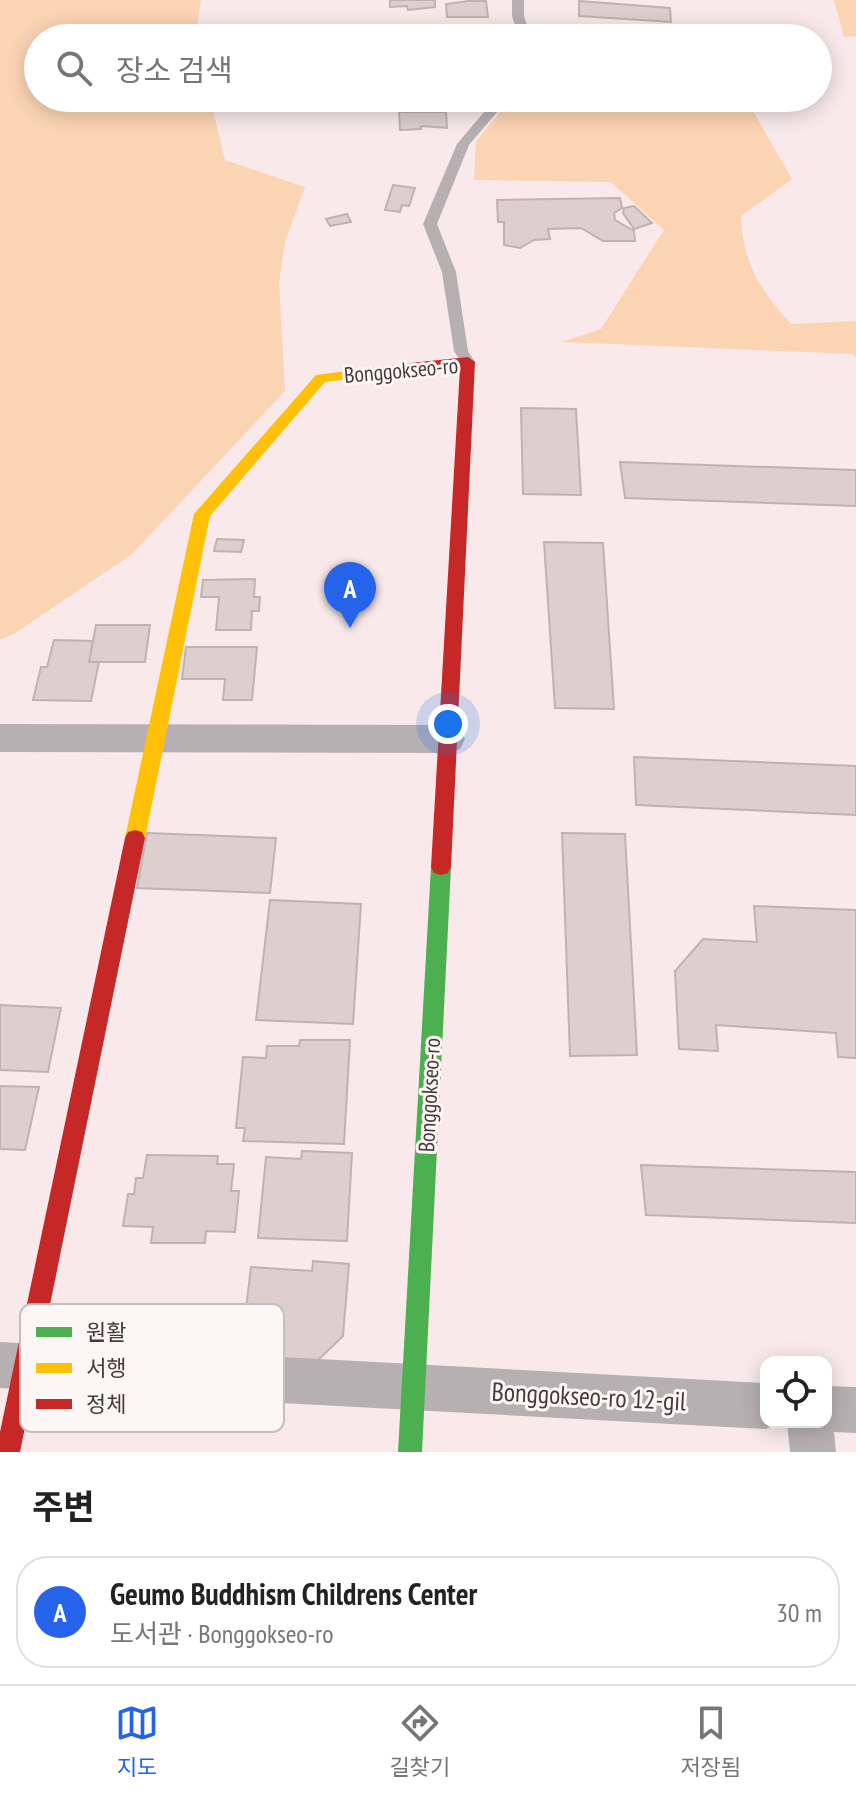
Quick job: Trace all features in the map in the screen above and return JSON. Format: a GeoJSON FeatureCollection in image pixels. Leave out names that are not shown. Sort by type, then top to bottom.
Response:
{"type":"FeatureCollection","features":[{"type":"Feature","properties":{"kind":"street","name":"Bonggokseo-ro"},"geometry":{"type":"LineString","coordinates":[[27,1304],[155,738],[202,514],[321,378],[468,362],[410,1452]]}},
{"type":"Feature","properties":{"kind":"street"},"geometry":{"type":"LineString","coordinates":[[0,738],[448,739]]}},
{"type":"Feature","properties":{"kind":"street","name":"Bonggokseo-ro"},"geometry":{"type":"LineString","coordinates":[[8,1452],[13,1366],[20,1335]]}},
{"type":"Feature","properties":{"kind":"street","name":"Bonggokseo-ro 12-gil"},"geometry":{"type":"LineString","coordinates":[[284,1380],[760,1406]]}},
{"type":"Feature","properties":{"kind":"street"},"geometry":{"type":"LineString","coordinates":[[832,1409],[856,1410]]}},
{"type":"Feature","properties":{"kind":"street"},"geometry":{"type":"LineString","coordinates":[[811,1428],[813,1452]]}},
{"type":"Feature","properties":{"kind":"lane"},"geometry":{"type":"LineString","coordinates":[[518,0],[521,24]]}},
{"type":"Feature","properties":{"kind":"lane"},"geometry":{"type":"LineString","coordinates":[[468,362],[461,351],[449,272],[430,224],[463,144],[491,112]]}},
{"type":"Feature","properties":{"kind":"shaded area"},"geometry":{"type":"Polygon","coordinates":[[[0,0],[201,0],[197,24],[24,24],[24,112],[213,112],[225,160],[305,187],[285,241],[279,283],[285,391],[132,554],[14,634],[0,640],[0,0]]]}},
{"type":"Feature","properties":{"kind":"shaded area"},"geometry":{"type":"Polygon","coordinates":[[[834,0],[856,0],[856,36],[844,37],[834,0]]]}},
{"type":"Feature","properties":{"kind":"shaded area"},"geometry":{"type":"Polygon","coordinates":[[[500,112],[753,112],[792,179],[741,216],[745,249],[755,275],[791,324],[856,321],[856,358],[853,354],[562,342],[601,329],[664,230],[611,182],[474,180],[476,141],[500,112]]]}},
{"type":"Feature","properties":{"kind":"building"},"geometry":{"type":"Polygon","coordinates":[[[390,0],[435,0],[435,7],[408,10],[407,6],[390,7],[390,0]]]}},
{"type":"Feature","properties":{"kind":"building"},"geometry":{"type":"Polygon","coordinates":[[[486,1],[488,17],[447,17],[446,4],[486,1]]]}},
{"type":"Feature","properties":{"kind":"building"},"geometry":{"type":"Polygon","coordinates":[[[579,1],[670,8],[671,22],[579,16],[579,1]]]}},
{"type":"Feature","properties":{"kind":"building"},"geometry":{"type":"Polygon","coordinates":[[[399,112],[446,112],[447,128],[421,126],[421,129],[400,130],[399,112]]]}},
{"type":"Feature","properties":{"kind":"building"},"geometry":{"type":"Polygon","coordinates":[[[393,185],[415,188],[409,206],[402,205],[400,212],[385,210],[393,185]]]}},
{"type":"Feature","properties":{"kind":"building"},"geometry":{"type":"Polygon","coordinates":[[[620,198],[622,208],[614,213],[615,220],[634,231],[635,241],[603,241],[581,228],[548,229],[550,239],[534,240],[520,248],[504,245],[504,222],[498,222],[497,200],[620,198]]]}},
{"type":"Feature","properties":{"kind":"building"},"geometry":{"type":"Polygon","coordinates":[[[634,206],[652,223],[634,229],[623,213],[624,208],[634,206]]]}},
{"type":"Feature","properties":{"kind":"building"},"geometry":{"type":"Polygon","coordinates":[[[347,214],[351,222],[330,226],[326,219],[347,214]]]}},
{"type":"Feature","properties":{"kind":"building"},"geometry":{"type":"Polygon","coordinates":[[[521,408],[576,409],[581,495],[523,494],[521,408]]]}},
{"type":"Feature","properties":{"kind":"building"},"geometry":{"type":"Polygon","coordinates":[[[620,462],[856,470],[856,506],[625,498],[620,462]]]}},
{"type":"Feature","properties":{"kind":"building"},"geometry":{"type":"Polygon","coordinates":[[[217,539],[244,540],[241,552],[214,551],[217,539]]]}},
{"type":"Feature","properties":{"kind":"building"},"geometry":{"type":"Polygon","coordinates":[[[544,542],[603,543],[614,709],[555,708],[544,542]]]}},
{"type":"Feature","properties":{"kind":"building"},"geometry":{"type":"Polygon","coordinates":[[[255,579],[254,597],[260,597],[259,611],[252,611],[251,630],[216,630],[219,597],[201,597],[203,580],[255,579]]]}},
{"type":"Feature","properties":{"kind":"building"},"geometry":{"type":"Polygon","coordinates":[[[96,625],[150,625],[145,662],[89,662],[96,625]]]}},
{"type":"Feature","properties":{"kind":"building"},"geometry":{"type":"Polygon","coordinates":[[[54,640],[93,641],[89,662],[99,662],[91,701],[33,700],[41,667],[47,667],[54,640]]]}},
{"type":"Feature","properties":{"kind":"building"},"geometry":{"type":"Polygon","coordinates":[[[186,647],[257,647],[252,700],[223,700],[225,679],[182,679],[186,647]]]}},
{"type":"Feature","properties":{"kind":"building"},"geometry":{"type":"Polygon","coordinates":[[[634,757],[856,766],[856,815],[636,805],[634,757]]]}},
{"type":"Feature","properties":{"kind":"building"},"geometry":{"type":"Polygon","coordinates":[[[147,833],[276,838],[270,893],[137,888],[147,833]]]}},
{"type":"Feature","properties":{"kind":"building"},"geometry":{"type":"Polygon","coordinates":[[[562,833],[625,834],[637,1055],[570,1056],[562,833]]]}},
{"type":"Feature","properties":{"kind":"building"},"geometry":{"type":"Polygon","coordinates":[[[270,900],[361,904],[353,1024],[256,1020],[270,900]]]}},
{"type":"Feature","properties":{"kind":"building"},"geometry":{"type":"Polygon","coordinates":[[[754,906],[856,910],[856,1058],[838,1057],[836,1033],[716,1025],[718,1051],[679,1049],[675,971],[703,939],[757,942],[754,906]]]}},
{"type":"Feature","properties":{"kind":"building"},"geometry":{"type":"Polygon","coordinates":[[[0,1005],[61,1008],[48,1072],[0,1070],[0,1005]]]}},
{"type":"Feature","properties":{"kind":"building"},"geometry":{"type":"Polygon","coordinates":[[[300,1040],[350,1040],[344,1144],[243,1141],[245,1128],[236,1128],[243,1057],[266,1058],[267,1046],[299,1046],[300,1040]]]}},
{"type":"Feature","properties":{"kind":"building"},"geometry":{"type":"Polygon","coordinates":[[[0,1086],[39,1087],[25,1150],[0,1149],[0,1086]]]}},
{"type":"Feature","properties":{"kind":"building"},"geometry":{"type":"Polygon","coordinates":[[[302,1151],[352,1153],[347,1241],[258,1238],[266,1157],[301,1159],[302,1151]]]}},
{"type":"Feature","properties":{"kind":"building"},"geometry":{"type":"Polygon","coordinates":[[[147,1155],[218,1156],[217,1164],[234,1164],[231,1191],[239,1191],[235,1232],[206,1231],[205,1243],[151,1243],[153,1227],[123,1226],[128,1194],[134,1194],[136,1178],[143,1178],[147,1155]]]}},
{"type":"Feature","properties":{"kind":"building"},"geometry":{"type":"Polygon","coordinates":[[[641,1165],[856,1172],[856,1223],[646,1215],[641,1165]]]}},
{"type":"Feature","properties":{"kind":"building"},"geometry":{"type":"Polygon","coordinates":[[[313,1261],[349,1264],[343,1336],[314,1364],[284,1362],[284,1304],[247,1304],[251,1267],[312,1271],[313,1261]]]}},
{"type":"Feature","properties":{"kind":"traffic: fast"},"geometry":{"type":"LineString","coordinates":[[410,1452],[441,867]]}},
{"type":"Feature","properties":{"kind":"traffic: slow"},"geometry":{"type":"LineString","coordinates":[[135,838],[202,514],[321,378],[401,369]]}},
{"type":"Feature","properties":{"kind":"traffic: jam"},"geometry":{"type":"LineString","coordinates":[[401,369],[468,362],[441,867]]}},
{"type":"Feature","properties":{"kind":"traffic: jam"},"geometry":{"type":"LineString","coordinates":[[39,1304],[135,838]]}},
{"type":"Feature","properties":{"kind":"traffic: jam"},"geometry":{"type":"LineString","coordinates":[[8,1452],[20,1394]]}},
{"type":"Feature","properties":{"kind":"place","name":"Geumo Buddhism Childrens Center"},"geometry":{"type":"Point","coordinates":[350,628]}}]}
